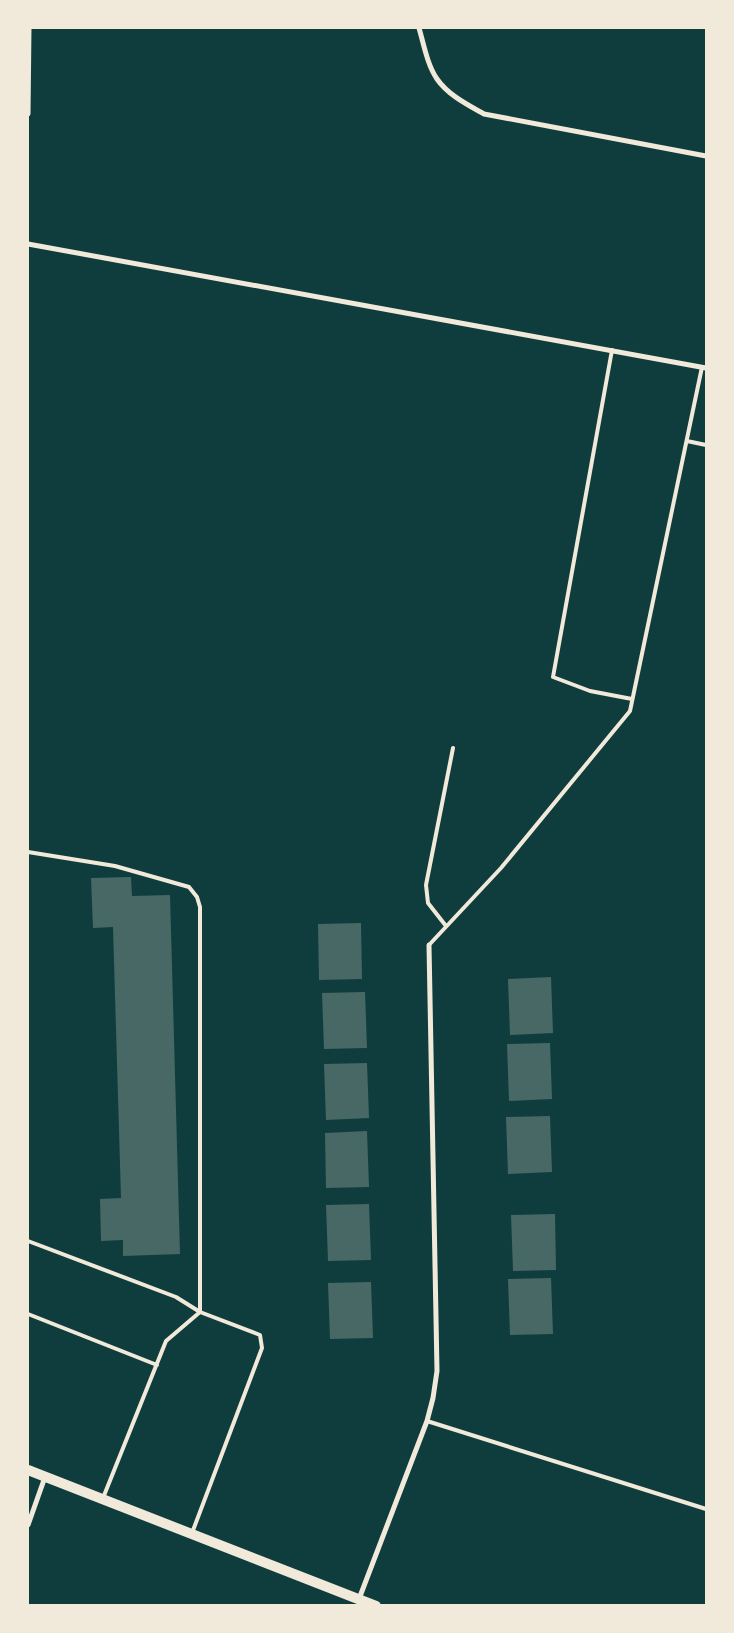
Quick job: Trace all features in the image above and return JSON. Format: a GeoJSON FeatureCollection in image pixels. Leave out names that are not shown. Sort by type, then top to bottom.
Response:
{"type":"FeatureCollection","features":[{"type":"Feature","properties":{"kind":"main road"},"geometry":{"type":"LineString","coordinates":[[28,1470],[376,1606]]}},
{"type":"Feature","properties":{"kind":"street"},"geometry":{"type":"LineString","coordinates":[[28,114],[29,28]]}},
{"type":"Feature","properties":{"kind":"street"},"geometry":{"type":"LineString","coordinates":[[419,28],[427,56],[438,79],[461,101],[484,114],[706,156]]}},
{"type":"Feature","properties":{"kind":"street"},"geometry":{"type":"LineString","coordinates":[[28,244],[704,368]]}},
{"type":"Feature","properties":{"kind":"street"},"geometry":{"type":"LineString","coordinates":[[359,1599],[427,1421],[437,1370],[429,945]]}},
{"type":"Feature","properties":{"kind":"street"},"geometry":{"type":"LineString","coordinates":[[28,1524],[45,1477]]}},
{"type":"Feature","properties":{"kind":"lane"},"geometry":{"type":"LineString","coordinates":[[612,350],[553,677],[590,691],[632,699]]}},
{"type":"Feature","properties":{"kind":"lane"},"geometry":{"type":"LineString","coordinates":[[429,945],[500,868],[630,711],[686,441],[704,368]]}},
{"type":"Feature","properties":{"kind":"lane"},"geometry":{"type":"LineString","coordinates":[[686,441],[706,445]]}},
{"type":"Feature","properties":{"kind":"lane"},"geometry":{"type":"LineString","coordinates":[[446,926],[428,903],[426,885],[453,748]]}},
{"type":"Feature","properties":{"kind":"lane"},"geometry":{"type":"LineString","coordinates":[[28,852],[66,857],[124,869],[189,888],[197,897],[200,907],[200,1312],[166,1341],[103,1498]]}},
{"type":"Feature","properties":{"kind":"lane"},"geometry":{"type":"LineString","coordinates":[[28,1241],[176,1297],[200,1312],[260,1335],[262,1348],[192,1533]]}},
{"type":"Feature","properties":{"kind":"lane"},"geometry":{"type":"LineString","coordinates":[[28,1314],[157,1365]]}},
{"type":"Feature","properties":{"kind":"lane"},"geometry":{"type":"LineString","coordinates":[[427,1421],[706,1509]]}},
{"type":"Feature","properties":{"kind":"building"},"geometry":{"type":"Polygon","coordinates":[[[131,877],[132,896],[170,895],[180,1254],[123,1256],[123,1240],[101,1241],[100,1199],[121,1198],[113,927],[93,928],[91,878],[131,877]]]}},
{"type":"Feature","properties":{"kind":"building"},"geometry":{"type":"Polygon","coordinates":[[[361,923],[362,979],[319,980],[318,924],[361,923]]]}},
{"type":"Feature","properties":{"kind":"building"},"geometry":{"type":"Polygon","coordinates":[[[551,977],[553,1033],[510,1035],[508,979],[551,977]]]}},
{"type":"Feature","properties":{"kind":"building"},"geometry":{"type":"Polygon","coordinates":[[[365,992],[367,1048],[324,1049],[322,993],[365,992]]]}},
{"type":"Feature","properties":{"kind":"building"},"geometry":{"type":"Polygon","coordinates":[[[550,1043],[552,1099],[509,1101],[507,1044],[550,1043]]]}},
{"type":"Feature","properties":{"kind":"building"},"geometry":{"type":"Polygon","coordinates":[[[367,1063],[369,1118],[326,1120],[324,1064],[367,1063]]]}},
{"type":"Feature","properties":{"kind":"building"},"geometry":{"type":"Polygon","coordinates":[[[550,1116],[552,1172],[508,1174],[506,1117],[550,1116]]]}},
{"type":"Feature","properties":{"kind":"building"},"geometry":{"type":"Polygon","coordinates":[[[367,1131],[369,1187],[326,1188],[325,1133],[367,1131]]]}},
{"type":"Feature","properties":{"kind":"building"},"geometry":{"type":"Polygon","coordinates":[[[369,1204],[371,1260],[328,1261],[326,1205],[369,1204]]]}},
{"type":"Feature","properties":{"kind":"building"},"geometry":{"type":"Polygon","coordinates":[[[555,1214],[556,1270],[513,1271],[511,1215],[555,1214]]]}},
{"type":"Feature","properties":{"kind":"building"},"geometry":{"type":"Polygon","coordinates":[[[551,1278],[553,1334],[510,1335],[508,1279],[551,1278]]]}},
{"type":"Feature","properties":{"kind":"building"},"geometry":{"type":"Polygon","coordinates":[[[371,1282],[373,1338],[330,1339],[328,1283],[371,1282]]]}}]}
